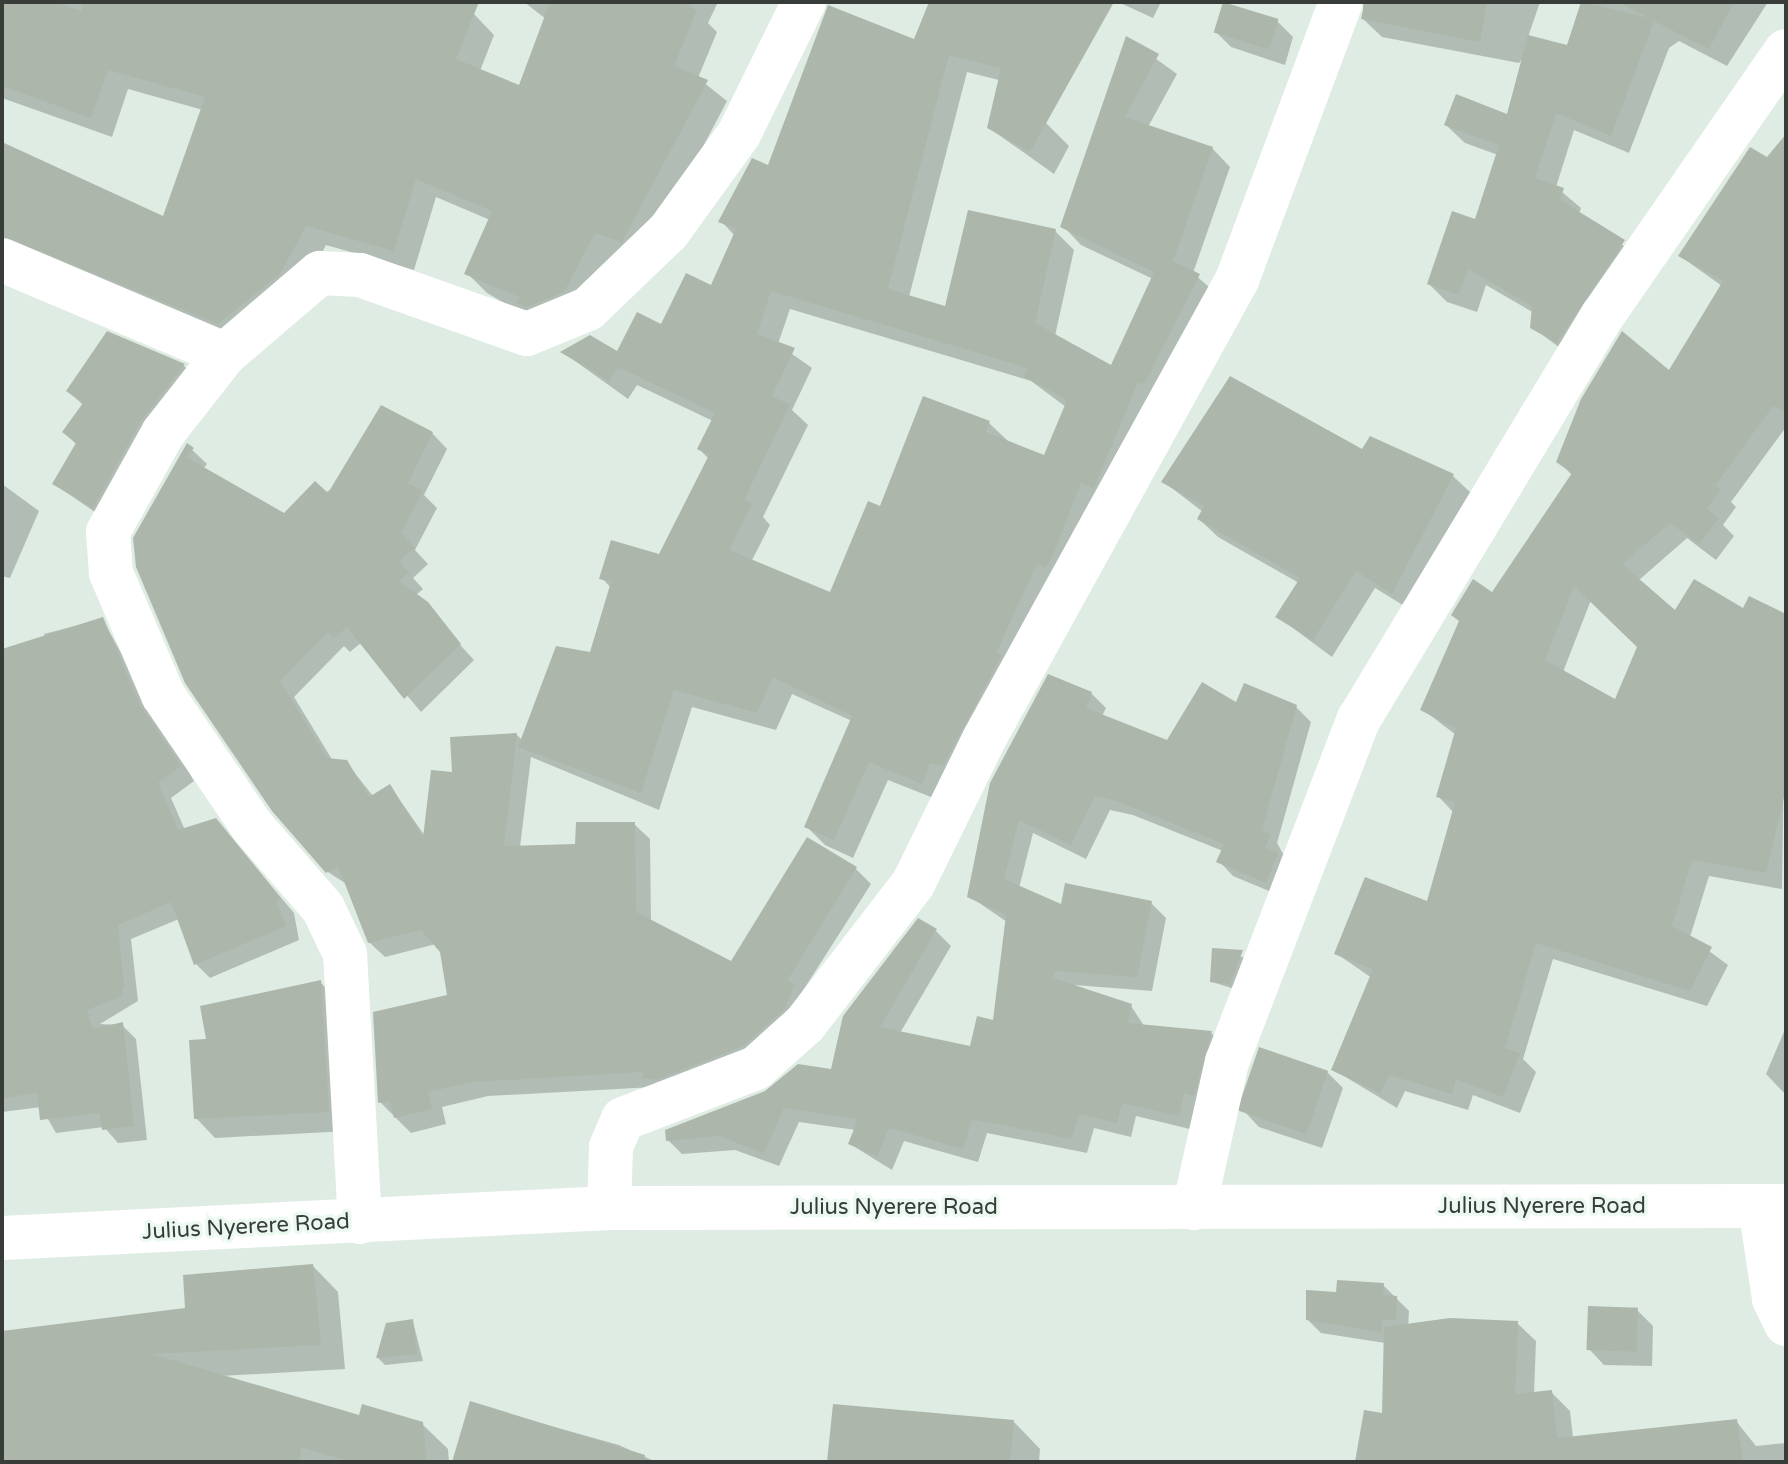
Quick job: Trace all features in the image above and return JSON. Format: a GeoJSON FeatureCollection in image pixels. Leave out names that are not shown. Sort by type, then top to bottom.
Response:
{"type":"FeatureCollection","features":[{"type":"Feature","properties":{"kind":"main road"},"geometry":{"type":"LineString","coordinates":[[360,1222],[350,979],[336,931],[252,826],[163,695],[131,630],[105,547],[163,433],[225,354],[305,282],[336,269],[527,334],[588,309],[669,231],[739,134],[804,2]]}},
{"type":"Feature","properties":{"kind":"main road"},"geometry":{"type":"LineString","coordinates":[[609,1208],[611,1147],[623,1119],[756,1068],[805,1024],[913,884],[984,739],[1237,280],[1341,2]]}},
{"type":"Feature","properties":{"kind":"main road"},"geometry":{"type":"LineString","coordinates":[[1194,1208],[1227,1062],[1359,719],[1595,328],[1786,51]]}},
{"type":"Feature","properties":{"kind":"main road"},"geometry":{"type":"LineString","coordinates":[[2,260],[225,354]]}},
{"type":"Feature","properties":{"kind":"main road"},"geometry":{"type":"LineString","coordinates":[[1773,1206],[1774,1299],[1786,1324]]}},
{"type":"Feature","properties":{"kind":"main road","name":"Julius Nyerere Road"},"geometry":{"type":"LineString","coordinates":[[2,1238],[609,1208],[1773,1206]]}},
{"type":"Feature","properties":{"kind":"building"},"geometry":{"type":"Polygon","coordinates":[[[2,2],[54,2],[81,11],[85,2],[479,2],[456,59],[519,85],[550,2],[679,2],[697,10],[674,66],[708,80],[622,242],[595,233],[564,292],[526,307],[516,304],[519,297],[464,274],[492,211],[416,179],[394,251],[306,226],[280,274],[218,324],[2,236],[2,142],[163,216],[205,97],[108,70],[91,118],[2,86],[2,2]]]}},
{"type":"Feature","properties":{"kind":"building"},"geometry":{"type":"Polygon","coordinates":[[[929,2],[1114,2],[1030,152],[987,128],[1001,68],[949,55],[888,289],[945,306],[968,210],[1056,229],[1035,323],[1111,365],[1154,272],[1060,227],[1126,36],[1159,54],[1125,117],[1213,147],[1173,261],[1200,274],[1144,385],[1138,382],[1094,488],[1081,483],[1053,555],[1045,568],[1037,564],[996,653],[1002,655],[943,766],[930,763],[922,784],[869,762],[834,840],[804,827],[852,716],[773,677],[757,713],[674,690],[641,793],[518,747],[556,646],[590,652],[611,582],[599,579],[611,540],[659,554],[709,455],[697,449],[715,413],[618,367],[609,381],[560,352],[590,335],[617,351],[637,312],[661,324],[686,273],[711,285],[736,229],[718,222],[752,158],[768,165],[828,5],[914,39],[929,2]],[[771,291],[757,334],[795,348],[772,396],[790,405],[744,500],[752,504],[729,550],[830,592],[868,501],[880,506],[923,396],[990,421],[986,432],[1044,455],[1067,400],[1024,377],[1028,368],[771,291]]]}},
{"type":"Feature","properties":{"kind":"building"},"geometry":{"type":"Polygon","coordinates":[[[1223,2],[1278,19],[1269,50],[1214,33],[1223,2]]]}},
{"type":"Feature","properties":{"kind":"building"},"geometry":{"type":"Polygon","coordinates":[[[1365,2],[1487,2],[1480,42],[1361,19],[1365,2]]]}},
{"type":"Feature","properties":{"kind":"building"},"geometry":{"type":"Polygon","coordinates":[[[1581,2],[1649,18],[1618,2],[1734,2],[1709,49],[1654,21],[1611,136],[1556,113],[1535,178],[1564,188],[1560,200],[1625,240],[1557,343],[1530,328],[1532,306],[1468,269],[1459,295],[1427,284],[1452,211],[1475,219],[1499,145],[1444,125],[1456,94],[1507,114],[1528,35],[1567,45],[1581,2]]]}},
{"type":"Feature","properties":{"kind":"building"},"geometry":{"type":"Polygon","coordinates":[[[1786,134],[1786,412],[1773,406],[1715,486],[1721,489],[1707,509],[1719,518],[1699,544],[1670,523],[1622,564],[1675,610],[1694,579],[1743,608],[1749,596],[1786,614],[1786,789],[1766,873],[1692,860],[1672,926],[1712,947],[1690,991],[1536,943],[1505,1048],[1520,1053],[1503,1097],[1456,1079],[1452,1094],[1389,1075],[1380,1093],[1331,1070],[1373,969],[1334,954],[1365,877],[1427,901],[1455,802],[1436,797],[1456,728],[1420,710],[1459,621],[1451,615],[1473,579],[1492,592],[1572,473],[1556,462],[1581,399],[1622,331],[1669,370],[1723,281],[1678,256],[1750,147],[1767,157],[1786,134]],[[1574,586],[1545,660],[1615,699],[1637,647],[1574,586]]]}},
{"type":"Feature","properties":{"kind":"building"},"geometry":{"type":"Polygon","coordinates":[[[107,331],[185,364],[141,421],[93,508],[52,484],[76,443],[62,432],[83,403],[66,391],[107,331]]]}},
{"type":"Feature","properties":{"kind":"building"},"geometry":{"type":"Polygon","coordinates":[[[1230,376],[1362,449],[1370,436],[1454,474],[1392,594],[1356,571],[1313,640],[1275,617],[1300,578],[1197,519],[1204,506],[1161,482],[1230,376]]]}},
{"type":"Feature","properties":{"kind":"building"},"geometry":{"type":"Polygon","coordinates":[[[381,405],[433,432],[408,483],[423,491],[401,533],[415,548],[399,561],[409,573],[399,581],[428,602],[461,644],[404,699],[347,627],[334,638],[328,632],[280,681],[327,758],[347,760],[369,797],[390,784],[423,838],[431,770],[452,772],[450,737],[517,733],[504,846],[575,844],[576,822],[635,822],[636,912],[731,961],[807,837],[857,867],[787,981],[795,984],[784,1010],[743,1046],[656,1080],[643,1078],[643,1072],[472,1082],[428,1092],[432,1109],[394,1118],[390,1101],[378,1103],[373,1012],[447,995],[440,952],[421,930],[368,943],[338,866],[326,873],[272,811],[185,683],[136,567],[133,538],[187,443],[194,448],[186,457],[284,513],[315,481],[328,493],[381,405]]]}},
{"type":"Feature","properties":{"kind":"building"},"geometry":{"type":"Polygon","coordinates":[[[103,617],[140,705],[181,766],[158,783],[178,830],[216,818],[281,898],[276,901],[286,926],[194,965],[171,902],[118,925],[124,986],[120,997],[87,1010],[93,1029],[123,1022],[134,1126],[102,1130],[100,1113],[40,1120],[37,1093],[2,1098],[2,649],[103,617]]]}},
{"type":"Feature","properties":{"kind":"building"},"geometry":{"type":"Polygon","coordinates":[[[1048,674],[1092,692],[1086,708],[1167,740],[1202,682],[1236,702],[1244,683],[1297,705],[1262,830],[1271,834],[1265,848],[1278,853],[1266,883],[1216,862],[1224,844],[1116,801],[1095,796],[1071,845],[1019,820],[1004,879],[1061,904],[1065,883],[1152,901],[1137,977],[1054,971],[1053,978],[1132,1004],[1128,1023],[1212,1031],[1194,1096],[1184,1093],[1179,1116],[1122,1103],[1117,1123],[1079,1114],[1072,1139],[972,1119],[963,1149],[889,1128],[877,1156],[848,1144],[858,1119],[784,1108],[764,1153],[719,1136],[666,1141],[665,1130],[765,1091],[798,1064],[831,1069],[843,1016],[918,918],[937,929],[880,1027],[970,1046],[977,1016],[993,1020],[1006,915],[967,897],[990,783],[1048,674]]]}},
{"type":"Feature","properties":{"kind":"building"},"geometry":{"type":"Polygon","coordinates":[[[1212,948],[1243,950],[1230,984],[1210,982],[1212,948]]]}},
{"type":"Feature","properties":{"kind":"building"},"geometry":{"type":"Polygon","coordinates":[[[321,980],[329,1112],[194,1119],[189,1040],[206,1039],[200,1006],[321,980]]]}},
{"type":"Feature","properties":{"kind":"building"},"geometry":{"type":"Polygon","coordinates":[[[1259,1047],[1328,1071],[1306,1134],[1237,1110],[1259,1047]]]}},
{"type":"Feature","properties":{"kind":"building"},"geometry":{"type":"Polygon","coordinates":[[[313,1264],[321,1345],[152,1354],[359,1415],[362,1404],[423,1422],[427,1462],[352,1462],[301,1447],[299,1462],[2,1462],[2,1331],[185,1308],[183,1275],[313,1264]]]}},
{"type":"Feature","properties":{"kind":"building"},"geometry":{"type":"Polygon","coordinates":[[[1337,1280],[1384,1283],[1383,1295],[1397,1296],[1396,1320],[1382,1320],[1381,1332],[1306,1320],[1306,1290],[1336,1292],[1337,1280]]]}},
{"type":"Feature","properties":{"kind":"building"},"geometry":{"type":"Polygon","coordinates":[[[1588,1306],[1638,1308],[1636,1352],[1586,1350],[1588,1306]]]}},
{"type":"Feature","properties":{"kind":"building"},"geometry":{"type":"Polygon","coordinates":[[[1450,1318],[1518,1321],[1515,1394],[1552,1390],[1557,1438],[1737,1419],[1743,1462],[1355,1462],[1364,1410],[1382,1413],[1384,1327],[1450,1318]]]}},
{"type":"Feature","properties":{"kind":"building"},"geometry":{"type":"Polygon","coordinates":[[[413,1319],[417,1354],[376,1358],[386,1323],[413,1319]]]}},
{"type":"Feature","properties":{"kind":"building"},"geometry":{"type":"Polygon","coordinates":[[[470,1401],[645,1455],[644,1462],[452,1462],[470,1401]]]}},
{"type":"Feature","properties":{"kind":"building"},"geometry":{"type":"Polygon","coordinates":[[[833,1404],[1014,1420],[1010,1462],[827,1462],[833,1404]]]}}]}
